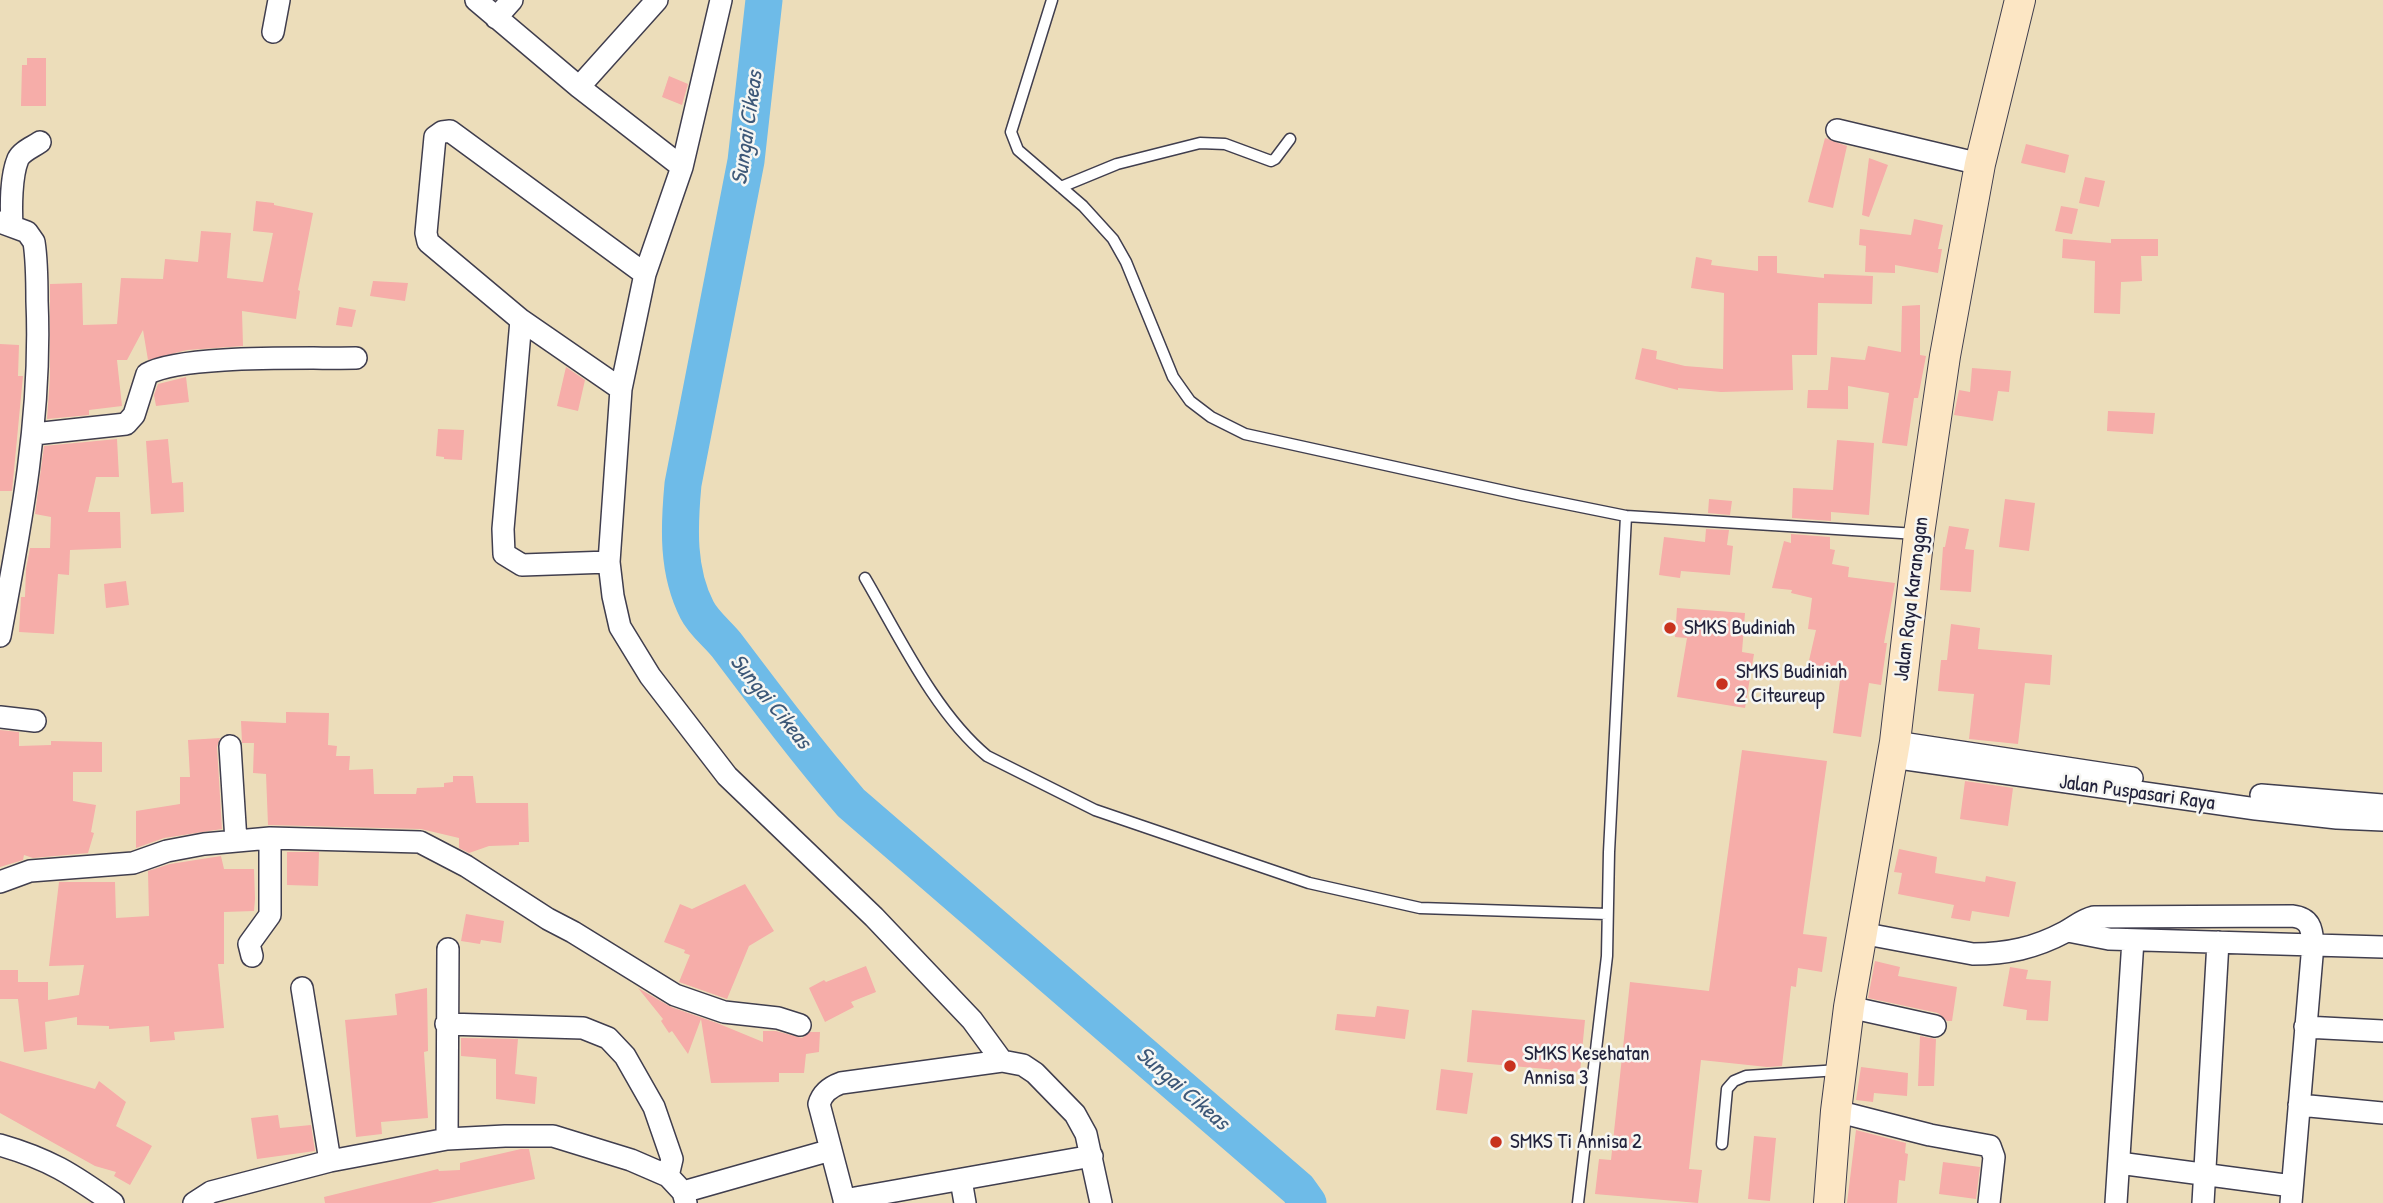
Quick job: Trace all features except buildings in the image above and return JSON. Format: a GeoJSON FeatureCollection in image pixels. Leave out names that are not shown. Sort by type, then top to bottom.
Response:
{"type":"FeatureCollection","features":[{"type":"Feature","properties":{"kind":"street"},"geometry":{"type":"LineString","coordinates":[[273,32],[279,0]]}},
{"type":"Feature","properties":{"kind":"street"},"geometry":{"type":"LineString","coordinates":[[476,0],[579,87],[682,167]]}},
{"type":"Feature","properties":{"kind":"street"},"geometry":{"type":"LineString","coordinates":[[496,18],[512,0]]}},
{"type":"Feature","properties":{"kind":"street"},"geometry":{"type":"LineString","coordinates":[[579,87],[657,0]]}},
{"type":"Feature","properties":{"kind":"street"},"geometry":{"type":"LineString","coordinates":[[721,0],[682,167],[645,274],[621,389],[608,562],[620,627],[650,676],[727,776],[874,917],[972,1020],[1002,1061]]}},
{"type":"Feature","properties":{"kind":"street","name":"Jalan Raya Karanggan"},"geometry":{"type":"LineString","coordinates":[[1829,1203],[1836,1111],[1849,1007],[1893,749],[1919,534],[1958,276],[1980,164],[2020,0]]}},
{"type":"Feature","properties":{"kind":"street"},"geometry":{"type":"LineString","coordinates":[[1838,130],[1980,164]]}},
{"type":"Feature","properties":{"kind":"street"},"geometry":{"type":"LineString","coordinates":[[621,389],[521,320],[428,242],[426,233],[435,137],[450,131],[645,274]]}},
{"type":"Feature","properties":{"kind":"street"},"geometry":{"type":"LineString","coordinates":[[0,636],[34,434],[38,331],[34,242],[27,232],[6,224],[19,159],[40,142]]}},
{"type":"Feature","properties":{"kind":"street"},"geometry":{"type":"LineString","coordinates":[[521,320],[503,529],[504,554],[522,565],[608,562]]}},
{"type":"Feature","properties":{"kind":"street"},"geometry":{"type":"LineString","coordinates":[[34,434],[126,424],[134,415],[147,374],[163,368],[204,361],[356,358]]}},
{"type":"Feature","properties":{"kind":"street"},"geometry":{"type":"LineString","coordinates":[[0,717],[35,721]]}},
{"type":"Feature","properties":{"kind":"street"},"geometry":{"type":"LineString","coordinates":[[230,746],[236,841]]}},
{"type":"Feature","properties":{"kind":"street","name":"Jalan Puspasari Raya"},"geometry":{"type":"LineString","coordinates":[[1893,749],[2257,795],[2383,805]]}},
{"type":"Feature","properties":{"kind":"street","name":"Jalan Puspasari Raya"},"geometry":{"type":"LineString","coordinates":[[1893,749],[2256,809],[2383,820]]}},
{"type":"Feature","properties":{"kind":"street"},"geometry":{"type":"LineString","coordinates":[[251,956],[249,944],[270,915],[270,838]]}},
{"type":"Feature","properties":{"kind":"street"},"geometry":{"type":"LineString","coordinates":[[0,882],[30,871],[133,863],[181,847],[236,841],[270,838],[420,842],[466,866],[675,995],[724,1012],[778,1017],[800,1025]]}},
{"type":"Feature","properties":{"kind":"street"},"geometry":{"type":"LineString","coordinates":[[1861,933],[1973,954],[1992,954],[2028,948],[2068,931],[2083,919],[2108,916],[2291,916],[2309,922],[2313,944],[2291,1195],[2204,1176],[2119,1163]]}},
{"type":"Feature","properties":{"kind":"street"},"geometry":{"type":"LineString","coordinates":[[2068,931],[2091,937],[2133,940],[2383,947]]}},
{"type":"Feature","properties":{"kind":"street"},"geometry":{"type":"LineString","coordinates":[[2116,1203],[2133,940]]}},
{"type":"Feature","properties":{"kind":"street"},"geometry":{"type":"LineString","coordinates":[[2203,1203],[2218,942]]}},
{"type":"Feature","properties":{"kind":"street"},"geometry":{"type":"LineString","coordinates":[[447,1139],[448,949]]}},
{"type":"Feature","properties":{"kind":"street"},"geometry":{"type":"LineString","coordinates":[[302,988],[330,1161]]}},
{"type":"Feature","properties":{"kind":"street"},"geometry":{"type":"LineString","coordinates":[[1849,1007],[1935,1026]]}},
{"type":"Feature","properties":{"kind":"street"},"geometry":{"type":"LineString","coordinates":[[446,1024],[583,1028],[608,1038],[625,1056],[654,1107],[672,1159],[679,1191]]}},
{"type":"Feature","properties":{"kind":"street"},"geometry":{"type":"LineString","coordinates":[[2305,1027],[2383,1031]]}},
{"type":"Feature","properties":{"kind":"street"},"geometry":{"type":"LineString","coordinates":[[1092,1156],[844,1202],[819,1104],[821,1097],[832,1086],[841,1083],[1002,1061],[1023,1065],[1035,1073],[1075,1114],[1086,1134],[1092,1156],[1101,1203]]}},
{"type":"Feature","properties":{"kind":"street"},"geometry":{"type":"LineString","coordinates":[[2299,1105],[2383,1113]]}},
{"type":"Feature","properties":{"kind":"street"},"geometry":{"type":"LineString","coordinates":[[1836,1111],[1930,1135],[1990,1146],[1994,1157],[1989,1203]]}},
{"type":"Feature","properties":{"kind":"street"},"geometry":{"type":"LineString","coordinates":[[194,1203],[212,1192],[330,1161],[447,1139],[553,1136],[631,1160],[679,1191],[831,1150]]}},
{"type":"Feature","properties":{"kind":"street"},"geometry":{"type":"LineString","coordinates":[[0,1145],[64,1168],[113,1203]]}},
{"type":"Feature","properties":{"kind":"street"},"geometry":{"type":"LineString","coordinates":[[961,1180],[965,1203]]}},
{"type":"Feature","properties":{"kind":"lane"},"geometry":{"type":"LineString","coordinates":[[1052,0],[1011,132],[1018,150],[1083,206],[1113,239],[1126,262],[1173,377],[1190,401],[1210,417],[1245,434],[1626,516],[1919,534]]}},
{"type":"Feature","properties":{"kind":"lane"},"geometry":{"type":"LineString","coordinates":[[1061,187],[1117,164],[1200,143],[1225,144],[1271,161],[1290,139]]}},
{"type":"Feature","properties":{"kind":"lane"},"geometry":{"type":"LineString","coordinates":[[1578,1203],[1607,956],[1626,516]]}},
{"type":"Feature","properties":{"kind":"lane"},"geometry":{"type":"LineString","coordinates":[[865,578],[930,690],[974,746],[987,756],[1095,810],[1310,883],[1420,908],[1607,914]]}},
{"type":"Feature","properties":{"kind":"lane"},"geometry":{"type":"LineString","coordinates":[[1722,1144],[1727,1089],[1734,1081],[1746,1076],[1841,1070]]}},
{"type":"Feature","properties":{"kind":"waterway","name":"Sungai Cikeas"},"geometry":{"type":"LineString","coordinates":[[764,0],[746,161],[683,484],[681,548],[690,595],[704,620],[851,803],[1298,1189],[1308,1203]]}},
{"type":"Feature","properties":{"kind":"place","name":"SMKS Budiniah"},"geometry":{"type":"Point","coordinates":[1670,628]}},
{"type":"Feature","properties":{"kind":"place","name":"SMKS Budiniah 2 Citeureup"},"geometry":{"type":"Point","coordinates":[1722,684]}},
{"type":"Feature","properties":{"kind":"place","name":"SMKS Kesehatan Annisa 3"},"geometry":{"type":"Point","coordinates":[1510,1066]}},
{"type":"Feature","properties":{"kind":"place","name":"SMKS Ti Annisa 2"},"geometry":{"type":"Point","coordinates":[1496,1142]}}]}
